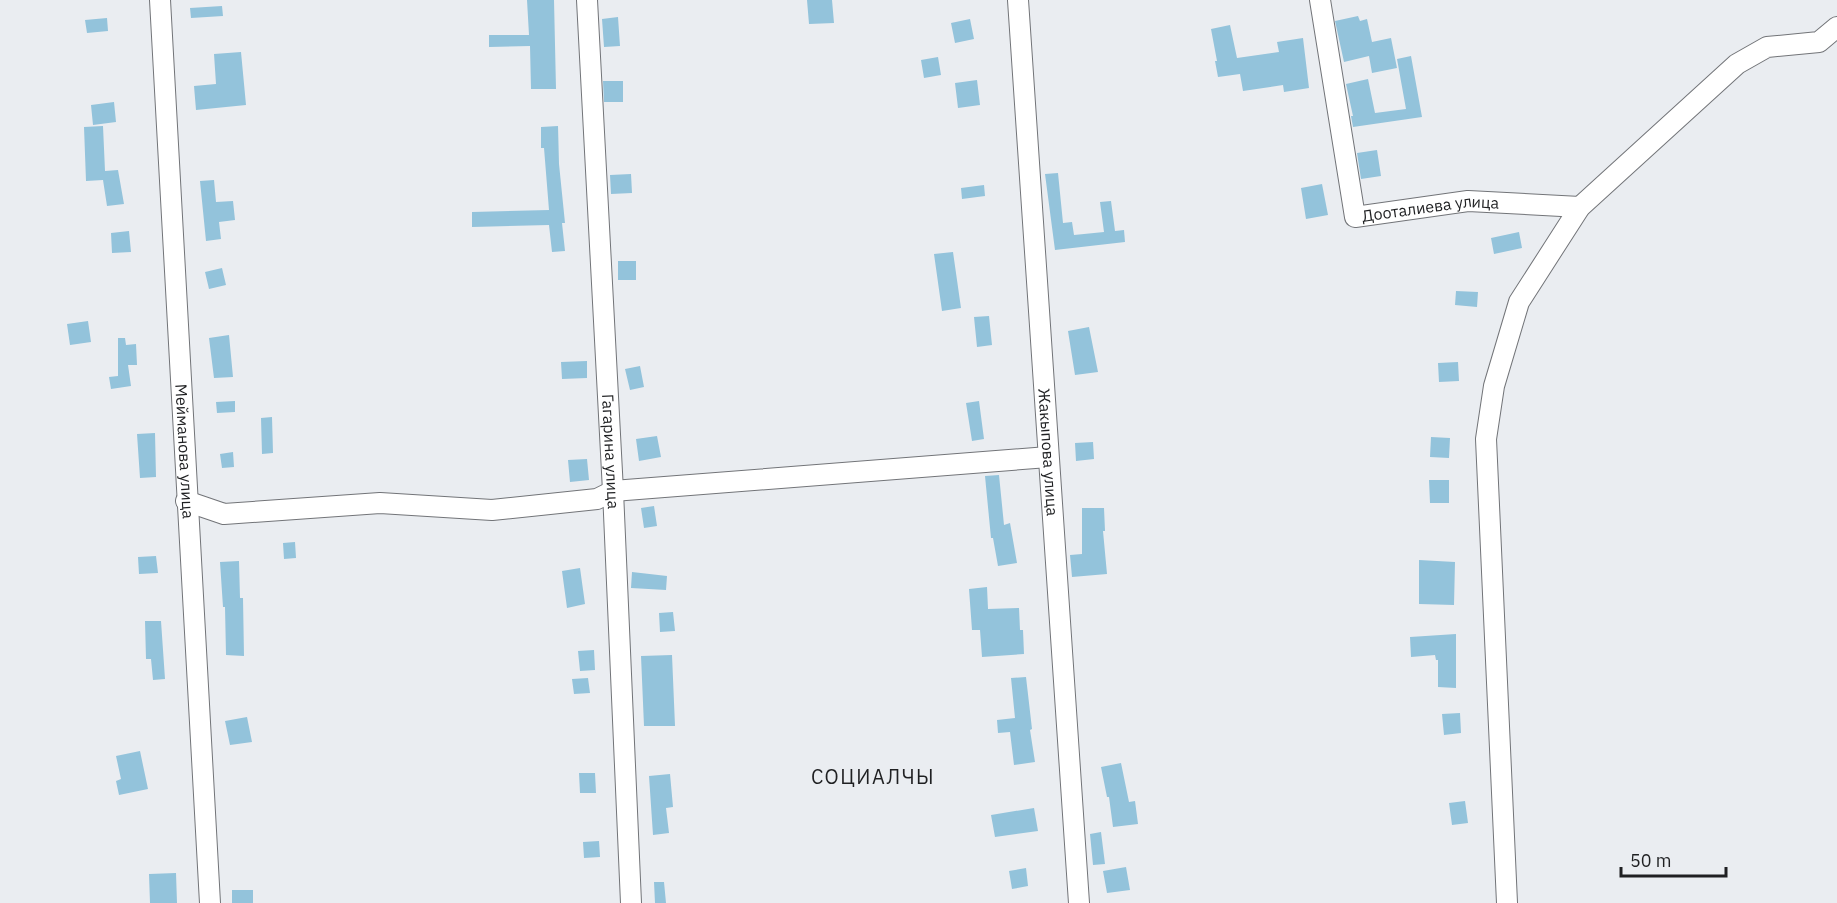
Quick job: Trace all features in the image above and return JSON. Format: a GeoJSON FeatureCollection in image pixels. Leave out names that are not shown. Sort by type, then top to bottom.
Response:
{"type":"FeatureCollection","features":[{"type":"Feature","properties":{"kind":"street","name":"Мейманова улица"},"geometry":{"type":"LineString","coordinates":[[160,0],[210,903]]}},
{"type":"Feature","properties":{"kind":"street","name":"Гагарина улица"},"geometry":{"type":"LineString","coordinates":[[587,0],[613,491],[631,903]]}},
{"type":"Feature","properties":{"kind":"street","name":"Жакыпова улица"},"geometry":{"type":"LineString","coordinates":[[1018,0],[1079,903]]}},
{"type":"Feature","properties":{"kind":"street","name":"Дооталиева улица"},"geometry":{"type":"LineString","coordinates":[[1320,0],[1355,217],[1468,201],[1580,207]]}},
{"type":"Feature","properties":{"kind":"street"},"geometry":{"type":"LineString","coordinates":[[1507,903],[1486,439],[1494,386],[1519,302],[1580,207],[1737,64],[1767,47],[1819,42],[1837,27]]}},
{"type":"Feature","properties":{"kind":"street"},"geometry":{"type":"LineString","coordinates":[[186,501],[224,514],[380,502],[492,510],[597,499],[613,491],[1048,457]]}},
{"type":"Feature","properties":{"kind":"building"},"geometry":{"type":"Polygon","coordinates":[[[527,0],[554,0],[556,89],[531,89],[530,46],[489,47],[489,35],[529,35],[527,0]]]}},
{"type":"Feature","properties":{"kind":"building"},"geometry":{"type":"Polygon","coordinates":[[[807,0],[832,0],[834,23],[809,24],[807,0]]]}},
{"type":"Feature","properties":{"kind":"building"},"geometry":{"type":"Polygon","coordinates":[[[222,6],[223,16],[191,18],[190,8],[222,6]]]}},
{"type":"Feature","properties":{"kind":"building"},"geometry":{"type":"Polygon","coordinates":[[[1358,16],[1360,21],[1367,19],[1372,42],[1391,38],[1397,68],[1372,73],[1369,56],[1344,62],[1335,21],[1358,16]]]}},
{"type":"Feature","properties":{"kind":"building"},"geometry":{"type":"Polygon","coordinates":[[[618,17],[620,46],[604,47],[602,19],[618,17]]]}},
{"type":"Feature","properties":{"kind":"building"},"geometry":{"type":"Polygon","coordinates":[[[107,18],[108,31],[87,33],[85,20],[107,18]]]}},
{"type":"Feature","properties":{"kind":"building"},"geometry":{"type":"Polygon","coordinates":[[[970,19],[974,39],[955,43],[951,23],[970,19]]]}},
{"type":"Feature","properties":{"kind":"building"},"geometry":{"type":"Polygon","coordinates":[[[1230,25],[1237,58],[1279,52],[1277,42],[1303,38],[1309,88],[1284,92],[1283,85],[1243,91],[1240,74],[1218,77],[1211,29],[1230,25]]]}},
{"type":"Feature","properties":{"kind":"building"},"geometry":{"type":"Polygon","coordinates":[[[241,52],[246,105],[196,110],[194,86],[216,84],[214,54],[241,52]]]}},
{"type":"Feature","properties":{"kind":"building"},"geometry":{"type":"Polygon","coordinates":[[[1411,56],[1422,117],[1353,127],[1346,84],[1368,79],[1375,113],[1406,109],[1397,59],[1411,56]]]}},
{"type":"Feature","properties":{"kind":"building"},"geometry":{"type":"Polygon","coordinates":[[[938,57],[941,75],[924,78],[921,60],[938,57]]]}},
{"type":"Feature","properties":{"kind":"building"},"geometry":{"type":"Polygon","coordinates":[[[977,80],[980,105],[958,108],[955,83],[977,80]]]}},
{"type":"Feature","properties":{"kind":"building"},"geometry":{"type":"Polygon","coordinates":[[[603,81],[623,81],[623,102],[604,102],[603,81]]]}},
{"type":"Feature","properties":{"kind":"building"},"geometry":{"type":"Polygon","coordinates":[[[114,102],[116,122],[93,125],[91,105],[114,102]]]}},
{"type":"Feature","properties":{"kind":"building"},"geometry":{"type":"Polygon","coordinates":[[[103,126],[105,171],[118,170],[124,204],[107,206],[103,180],[86,181],[84,127],[103,126]]]}},
{"type":"Feature","properties":{"kind":"building"},"geometry":{"type":"Polygon","coordinates":[[[558,126],[565,251],[552,252],[549,225],[472,227],[472,212],[549,210],[544,148],[541,148],[541,127],[558,126]]]}},
{"type":"Feature","properties":{"kind":"building"},"geometry":{"type":"Polygon","coordinates":[[[1377,150],[1381,176],[1361,179],[1357,153],[1377,150]]]}},
{"type":"Feature","properties":{"kind":"building"},"geometry":{"type":"Polygon","coordinates":[[[1058,173],[1063,223],[1072,222],[1074,235],[1104,232],[1100,202],[1111,201],[1115,231],[1124,230],[1125,242],[1055,250],[1045,174],[1058,173]]]}},
{"type":"Feature","properties":{"kind":"building"},"geometry":{"type":"Polygon","coordinates":[[[631,174],[632,193],[611,194],[610,175],[631,174]]]}},
{"type":"Feature","properties":{"kind":"building"},"geometry":{"type":"Polygon","coordinates":[[[214,180],[216,202],[233,201],[235,220],[219,222],[221,239],[206,241],[200,181],[214,180]]]}},
{"type":"Feature","properties":{"kind":"building"},"geometry":{"type":"Polygon","coordinates":[[[1322,184],[1328,215],[1306,219],[1301,188],[1322,184]]]}},
{"type":"Feature","properties":{"kind":"building"},"geometry":{"type":"Polygon","coordinates":[[[984,185],[985,196],[962,199],[961,188],[984,185]]]}},
{"type":"Feature","properties":{"kind":"building"},"geometry":{"type":"Polygon","coordinates":[[[129,231],[131,252],[112,253],[111,233],[129,231]]]}},
{"type":"Feature","properties":{"kind":"building"},"geometry":{"type":"Polygon","coordinates":[[[1519,232],[1522,248],[1494,254],[1491,238],[1519,232]]]}},
{"type":"Feature","properties":{"kind":"building"},"geometry":{"type":"Polygon","coordinates":[[[953,252],[961,308],[942,311],[934,254],[953,252]]]}},
{"type":"Feature","properties":{"kind":"building"},"geometry":{"type":"Polygon","coordinates":[[[618,261],[636,261],[636,280],[618,280],[618,261]]]}},
{"type":"Feature","properties":{"kind":"building"},"geometry":{"type":"Polygon","coordinates":[[[222,268],[226,285],[209,289],[205,272],[222,268]]]}},
{"type":"Feature","properties":{"kind":"building"},"geometry":{"type":"Polygon","coordinates":[[[1456,291],[1478,292],[1477,307],[1455,305],[1456,291]]]}},
{"type":"Feature","properties":{"kind":"building"},"geometry":{"type":"Polygon","coordinates":[[[989,316],[992,345],[977,347],[974,317],[989,316]]]}},
{"type":"Feature","properties":{"kind":"building"},"geometry":{"type":"Polygon","coordinates":[[[88,321],[91,342],[70,345],[67,324],[88,321]]]}},
{"type":"Feature","properties":{"kind":"building"},"geometry":{"type":"Polygon","coordinates":[[[1089,327],[1098,372],[1075,375],[1068,331],[1089,327]]]}},
{"type":"Feature","properties":{"kind":"building"},"geometry":{"type":"Polygon","coordinates":[[[229,335],[233,377],[214,378],[209,338],[229,335]]]}},
{"type":"Feature","properties":{"kind":"building"},"geometry":{"type":"Polygon","coordinates":[[[118,338],[125,338],[126,345],[136,344],[137,365],[128,365],[131,386],[111,389],[109,377],[118,376],[118,338]]]}},
{"type":"Feature","properties":{"kind":"building"},"geometry":{"type":"Polygon","coordinates":[[[587,361],[587,378],[562,379],[561,362],[587,361]]]}},
{"type":"Feature","properties":{"kind":"building"},"geometry":{"type":"Polygon","coordinates":[[[1458,362],[1459,381],[1439,382],[1438,363],[1458,362]]]}},
{"type":"Feature","properties":{"kind":"building"},"geometry":{"type":"Polygon","coordinates":[[[640,366],[644,387],[630,390],[625,369],[640,366]]]}},
{"type":"Feature","properties":{"kind":"building"},"geometry":{"type":"Polygon","coordinates":[[[235,401],[235,412],[217,413],[216,402],[235,401]]]}},
{"type":"Feature","properties":{"kind":"building"},"geometry":{"type":"Polygon","coordinates":[[[979,401],[984,439],[972,441],[966,403],[979,401]]]}},
{"type":"Feature","properties":{"kind":"building"},"geometry":{"type":"Polygon","coordinates":[[[272,417],[273,453],[262,454],[261,418],[272,417]]]}},
{"type":"Feature","properties":{"kind":"building"},"geometry":{"type":"Polygon","coordinates":[[[155,433],[156,477],[140,478],[137,434],[155,433]]]}},
{"type":"Feature","properties":{"kind":"building"},"geometry":{"type":"Polygon","coordinates":[[[657,436],[661,457],[639,461],[636,439],[657,436]]]}},
{"type":"Feature","properties":{"kind":"building"},"geometry":{"type":"Polygon","coordinates":[[[1431,437],[1450,438],[1449,458],[1430,457],[1431,437]]]}},
{"type":"Feature","properties":{"kind":"building"},"geometry":{"type":"Polygon","coordinates":[[[1093,442],[1094,459],[1076,461],[1075,443],[1093,442]]]}},
{"type":"Feature","properties":{"kind":"building"},"geometry":{"type":"Polygon","coordinates":[[[233,452],[234,467],[222,468],[220,454],[233,452]]]}},
{"type":"Feature","properties":{"kind":"building"},"geometry":{"type":"Polygon","coordinates":[[[587,459],[589,480],[570,482],[568,460],[587,459]]]}},
{"type":"Feature","properties":{"kind":"building"},"geometry":{"type":"Polygon","coordinates":[[[999,475],[1004,525],[1010,523],[1017,563],[998,566],[993,538],[991,538],[985,476],[999,475]]]}},
{"type":"Feature","properties":{"kind":"building"},"geometry":{"type":"Polygon","coordinates":[[[1429,480],[1449,480],[1449,503],[1430,503],[1429,480]]]}},
{"type":"Feature","properties":{"kind":"building"},"geometry":{"type":"Polygon","coordinates":[[[654,506],[657,526],[644,528],[641,508],[654,506]]]}},
{"type":"Feature","properties":{"kind":"building"},"geometry":{"type":"Polygon","coordinates":[[[1082,508],[1104,508],[1105,531],[1103,531],[1107,574],[1072,577],[1070,555],[1082,554],[1082,508]]]}},
{"type":"Feature","properties":{"kind":"building"},"geometry":{"type":"Polygon","coordinates":[[[295,542],[296,558],[284,559],[283,543],[295,542]]]}},
{"type":"Feature","properties":{"kind":"building"},"geometry":{"type":"Polygon","coordinates":[[[156,556],[158,573],[139,574],[138,557],[156,556]]]}},
{"type":"Feature","properties":{"kind":"building"},"geometry":{"type":"Polygon","coordinates":[[[1419,560],[1455,562],[1454,605],[1419,604],[1419,560]]]}},
{"type":"Feature","properties":{"kind":"building"},"geometry":{"type":"Polygon","coordinates":[[[239,561],[240,598],[243,598],[244,656],[226,655],[225,607],[223,607],[220,562],[239,561]]]}},
{"type":"Feature","properties":{"kind":"building"},"geometry":{"type":"Polygon","coordinates":[[[580,568],[585,604],[567,608],[562,571],[580,568]]]}},
{"type":"Feature","properties":{"kind":"building"},"geometry":{"type":"Polygon","coordinates":[[[632,572],[667,576],[666,590],[631,588],[632,572]]]}},
{"type":"Feature","properties":{"kind":"building"},"geometry":{"type":"Polygon","coordinates":[[[987,587],[988,609],[1019,608],[1024,654],[982,657],[980,630],[972,630],[969,589],[987,587]]]}},
{"type":"Feature","properties":{"kind":"building"},"geometry":{"type":"Polygon","coordinates":[[[673,612],[675,631],[660,632],[659,613],[673,612]]]}},
{"type":"Feature","properties":{"kind":"building"},"geometry":{"type":"Polygon","coordinates":[[[145,621],[161,621],[165,679],[153,680],[151,659],[146,659],[145,621]]]}},
{"type":"Feature","properties":{"kind":"building"},"geometry":{"type":"Polygon","coordinates":[[[1456,634],[1456,688],[1438,687],[1438,660],[1435,655],[1411,657],[1410,637],[1456,634]]]}},
{"type":"Feature","properties":{"kind":"building"},"geometry":{"type":"Polygon","coordinates":[[[594,650],[595,670],[580,671],[578,651],[594,650]]]}},
{"type":"Feature","properties":{"kind":"building"},"geometry":{"type":"Polygon","coordinates":[[[672,655],[675,726],[644,726],[641,656],[672,655]]]}},
{"type":"Feature","properties":{"kind":"building"},"geometry":{"type":"Polygon","coordinates":[[[1026,677],[1035,762],[1014,765],[1010,732],[998,733],[997,720],[1015,718],[1011,678],[1026,677]]]}},
{"type":"Feature","properties":{"kind":"building"},"geometry":{"type":"Polygon","coordinates":[[[588,678],[590,693],[574,694],[572,679],[588,678]]]}},
{"type":"Feature","properties":{"kind":"building"},"geometry":{"type":"Polygon","coordinates":[[[1460,713],[1461,733],[1444,735],[1442,714],[1460,713]]]}},
{"type":"Feature","properties":{"kind":"building"},"geometry":{"type":"Polygon","coordinates":[[[247,717],[252,742],[230,745],[225,721],[247,717]]]}},
{"type":"Feature","properties":{"kind":"building"},"geometry":{"type":"Polygon","coordinates":[[[140,751],[148,789],[119,795],[116,781],[121,779],[116,756],[140,751]]]}},
{"type":"Feature","properties":{"kind":"building"},"geometry":{"type":"Polygon","coordinates":[[[1121,763],[1129,802],[1135,801],[1138,824],[1113,827],[1109,797],[1107,797],[1101,767],[1121,763]]]}},
{"type":"Feature","properties":{"kind":"building"},"geometry":{"type":"Polygon","coordinates":[[[579,773],[595,773],[596,793],[580,793],[579,773]]]}},
{"type":"Feature","properties":{"kind":"building"},"geometry":{"type":"Polygon","coordinates":[[[670,774],[673,807],[666,808],[669,833],[653,835],[649,776],[670,774]]]}},
{"type":"Feature","properties":{"kind":"building"},"geometry":{"type":"Polygon","coordinates":[[[1465,801],[1468,823],[1452,825],[1449,803],[1465,801]]]}},
{"type":"Feature","properties":{"kind":"building"},"geometry":{"type":"Polygon","coordinates":[[[1034,808],[1038,831],[995,837],[991,815],[1034,808]]]}},
{"type":"Feature","properties":{"kind":"building"},"geometry":{"type":"Polygon","coordinates":[[[1101,832],[1105,864],[1093,865],[1090,834],[1101,832]]]}},
{"type":"Feature","properties":{"kind":"building"},"geometry":{"type":"Polygon","coordinates":[[[599,841],[600,857],[584,858],[583,842],[599,841]]]}},
{"type":"Feature","properties":{"kind":"building"},"geometry":{"type":"Polygon","coordinates":[[[1126,867],[1130,890],[1107,893],[1103,871],[1126,867]]]}},
{"type":"Feature","properties":{"kind":"building"},"geometry":{"type":"Polygon","coordinates":[[[1026,868],[1028,886],[1012,889],[1009,871],[1026,868]]]}},
{"type":"Feature","properties":{"kind":"building"},"geometry":{"type":"Polygon","coordinates":[[[176,873],[177,903],[150,903],[149,874],[176,873]]]}},
{"type":"Feature","properties":{"kind":"building"},"geometry":{"type":"Polygon","coordinates":[[[654,882],[664,882],[666,903],[655,903],[654,882]]]}},
{"type":"Feature","properties":{"kind":"building"},"geometry":{"type":"Polygon","coordinates":[[[232,890],[253,890],[253,903],[232,903],[232,890]]]}},
{"type":"Feature","properties":{"kind":"district","name":"СОЦИАЛЧЫ"},"geometry":{"type":"Point","coordinates":[873,777]}}]}
